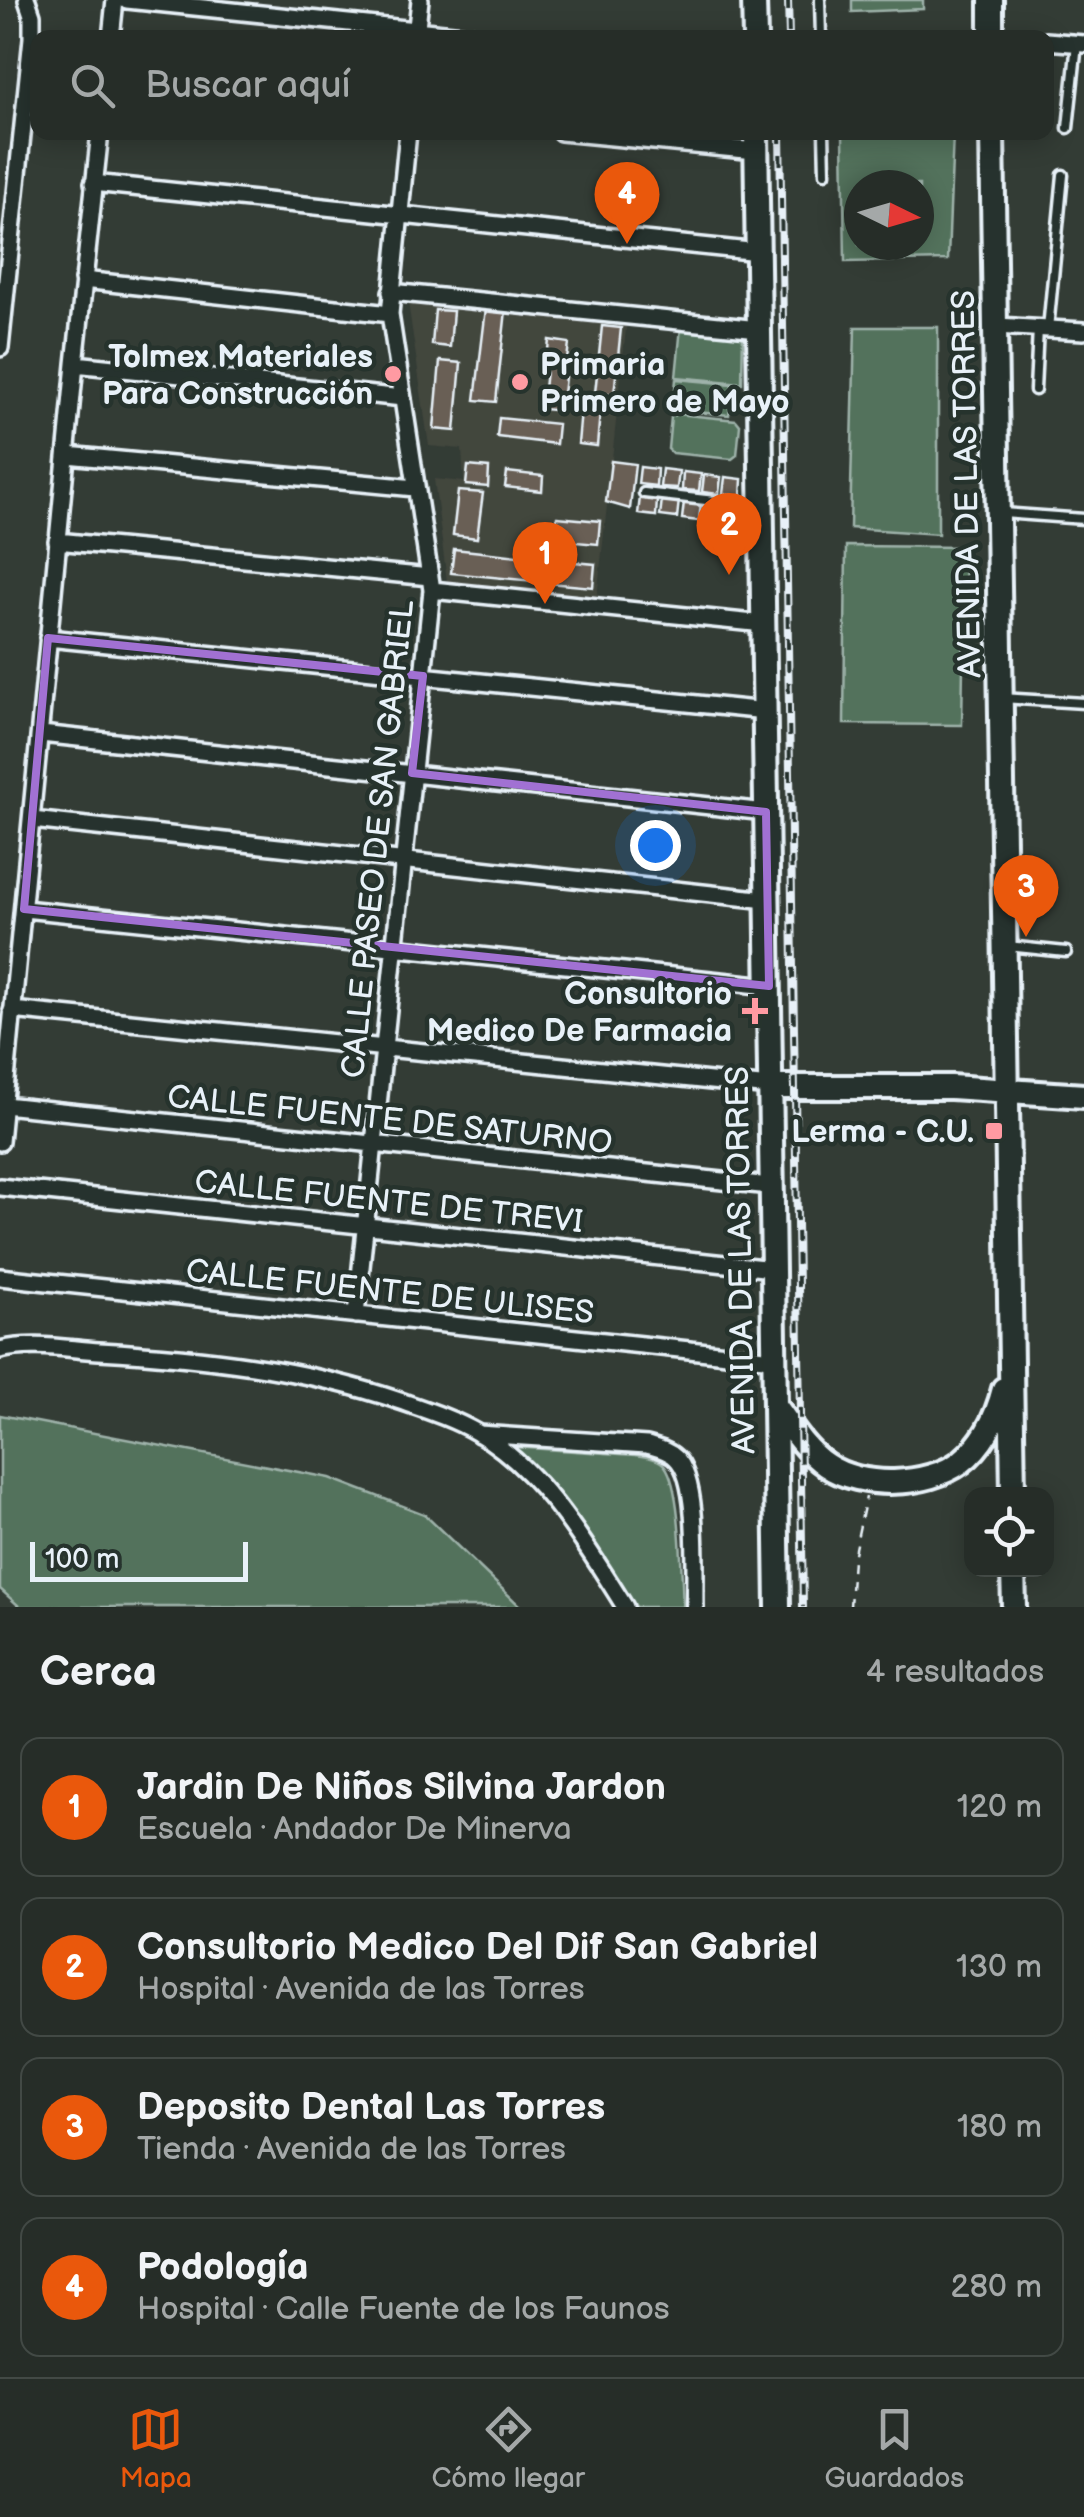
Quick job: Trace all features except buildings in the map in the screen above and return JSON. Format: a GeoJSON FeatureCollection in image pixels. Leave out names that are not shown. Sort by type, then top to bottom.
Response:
{"type":"FeatureCollection","features":[{"type":"Feature","properties":{"kind":"main road"},"geometry":{"type":"LineString","coordinates":[[754,0],[755,30]]}},
{"type":"Feature","properties":{"kind":"main road"},"geometry":{"type":"LineString","coordinates":[[991,0],[996,30]]}},
{"type":"Feature","properties":{"kind":"main road","name":"AVENIDA DE LAS TORRES"},"geometry":{"type":"LineString","coordinates":[[992,140],[1013,1487]]}},
{"type":"Feature","properties":{"kind":"main road","name":"AVENIDA DE LAS TORRES"},"geometry":{"type":"LineString","coordinates":[[756,142],[778,1607]]}},
{"type":"Feature","properties":{"kind":"main road"},"geometry":{"type":"LineString","coordinates":[[770,1087],[1009,1089],[1084,1096]]}},
{"type":"Feature","properties":{"kind":"main road"},"geometry":{"type":"LineString","coordinates":[[775,1405],[798,1438],[826,1465],[870,1480],[925,1477],[958,1464],[978,1445],[997,1415],[1012,1358]]}},
{"type":"Feature","properties":{"kind":"main road"},"geometry":{"type":"LineString","coordinates":[[1014,1577],[1014,1607]]}},
{"type":"Feature","properties":{"kind":"street"},"geometry":{"type":"LineString","coordinates":[[27,0],[32,30]]}},
{"type":"Feature","properties":{"kind":"street"},"geometry":{"type":"LineString","coordinates":[[112,30],[115,0]]}},
{"type":"Feature","properties":{"kind":"street"},"geometry":{"type":"LineString","coordinates":[[127,0],[390,30]]}},
{"type":"Feature","properties":{"kind":"street"},"geometry":{"type":"LineString","coordinates":[[416,30],[420,0]]}},
{"type":"Feature","properties":{"kind":"street"},"geometry":{"type":"LineString","coordinates":[[1054,41],[1081,44]]}},
{"type":"Feature","properties":{"kind":"street"},"geometry":{"type":"LineString","coordinates":[[0,348],[30,54]]}},
{"type":"Feature","properties":{"kind":"street"},"geometry":{"type":"LineString","coordinates":[[0,1142],[99,140]]}},
{"type":"Feature","properties":{"kind":"street","name":"CALLE PASEO DE SAN GABRIEL"},"geometry":{"type":"LineString","coordinates":[[356,1315],[431,584],[390,314],[407,140]]}},
{"type":"Feature","properties":{"kind":"street"},"geometry":{"type":"LineString","coordinates":[[717,140],[756,142]]}},
{"type":"Feature","properties":{"kind":"street"},"geometry":{"type":"LineString","coordinates":[[0,166],[18,176]]}},
{"type":"Feature","properties":{"kind":"street"},"geometry":{"type":"LineString","coordinates":[[93,183],[759,252]]}},
{"type":"Feature","properties":{"kind":"street"},"geometry":{"type":"LineString","coordinates":[[83,280],[390,314]]}},
{"type":"Feature","properties":{"kind":"street"},"geometry":{"type":"LineString","coordinates":[[391,292],[760,330]]}},
{"type":"Feature","properties":{"kind":"street"},"geometry":{"type":"LineString","coordinates":[[996,326],[1084,331]]}},
{"type":"Feature","properties":{"kind":"street"},"geometry":{"type":"LineString","coordinates":[[75,364],[403,398]]}},
{"type":"Feature","properties":{"kind":"street"},"geometry":{"type":"LineString","coordinates":[[67,455],[415,488]]}},
{"type":"Feature","properties":{"kind":"street"},"geometry":{"type":"LineString","coordinates":[[58,541],[764,624]]}},
{"type":"Feature","properties":{"kind":"street"},"geometry":{"type":"LineString","coordinates":[[48,638],[766,711]]}},
{"type":"Feature","properties":{"kind":"street"},"geometry":{"type":"LineString","coordinates":[[41,734],[766,812]]}},
{"type":"Feature","properties":{"kind":"street"},"geometry":{"type":"LineString","coordinates":[[32,820],[767,900]]}},
{"type":"Feature","properties":{"kind":"street"},"geometry":{"type":"LineString","coordinates":[[24,909],[769,986]]}},
{"type":"Feature","properties":{"kind":"street"},"geometry":{"type":"LineString","coordinates":[[12,1010],[770,1087]]}},
{"type":"Feature","properties":{"kind":"street","name":"CALLE FUENTE DE SATURNO"},"geometry":{"type":"LineString","coordinates":[[4,1105],[770,1186]]}},
{"type":"Feature","properties":{"kind":"street","name":"CALLE FUENTE DE TREVI"},"geometry":{"type":"LineString","coordinates":[[0,1187],[773,1269]]}},
{"type":"Feature","properties":{"kind":"street","name":"CALLE FUENTE DE ULISES"},"geometry":{"type":"LineString","coordinates":[[0,1277],[774,1359]]}},
{"type":"Feature","properties":{"kind":"street"},"geometry":{"type":"LineString","coordinates":[[0,1350],[42,1347],[133,1352],[288,1370],[348,1383],[428,1411],[479,1434],[529,1475],[562,1514],[625,1607]]}},
{"type":"Feature","properties":{"kind":"street"},"geometry":{"type":"LineString","coordinates":[[479,1434],[646,1445],[678,1459],[689,1478],[695,1607]]}},
{"type":"Feature","properties":{"kind":"lane"},"geometry":{"type":"LineString","coordinates":[[820,0],[821,30]]}},
{"type":"Feature","properties":{"kind":"lane"},"geometry":{"type":"LineString","coordinates":[[1068,128],[1081,44]]}},
{"type":"Feature","properties":{"kind":"lane"},"geometry":{"type":"LineString","coordinates":[[824,140],[825,173]]}},
{"type":"Feature","properties":{"kind":"lane"},"geometry":{"type":"LineString","coordinates":[[1034,390],[1062,175]]}},
{"type":"Feature","properties":{"kind":"lane"},"geometry":{"type":"LineString","coordinates":[[644,493],[762,506]]}},
{"type":"Feature","properties":{"kind":"lane"},"geometry":{"type":"LineString","coordinates":[[999,512],[1084,519]]}},
{"type":"Feature","properties":{"kind":"lane"},"geometry":{"type":"LineString","coordinates":[[1002,698],[1084,704]]}},
{"type":"Feature","properties":{"kind":"lane"},"geometry":{"type":"LineString","coordinates":[[1007,946],[1066,952]]}},
{"type":"Feature","properties":{"kind":"path"},"geometry":{"type":"LineString","coordinates":[[850,1607],[853,1558],[870,1480]]}},
{"type":"Feature","properties":{"kind":"highlighted area"},"geometry":{"type":"Polygon","coordinates":[[[48,638],[423,676],[412,773],[766,812],[769,986],[24,909],[48,638]]]}},
{"type":"Feature","properties":{"kind":"shaded area","name":"Primaria Primero de Mayo"},"geometry":{"type":"Polygon","coordinates":[[[407,295],[627,319],[597,598],[447,581],[434,479],[464,482],[462,449],[429,446],[407,295]]]}},
{"type":"Feature","properties":{"kind":"green space"},"geometry":{"type":"Polygon","coordinates":[[[852,0],[923,0],[923,9],[852,12],[852,0]]]}},
{"type":"Feature","properties":{"kind":"green space"},"geometry":{"type":"Polygon","coordinates":[[[843,140],[953,140],[948,260],[845,262],[934,260],[934,170],[844,170],[844,198],[843,140]]]}},
{"type":"Feature","properties":{"kind":"green space"},"geometry":{"type":"Polygon","coordinates":[[[681,327],[743,334],[742,383],[676,377],[681,327]]]}},
{"type":"Feature","properties":{"kind":"green space"},"geometry":{"type":"Polygon","coordinates":[[[855,327],[938,327],[938,534],[850,528],[855,327]]]}},
{"type":"Feature","properties":{"kind":"green space"},"geometry":{"type":"Polygon","coordinates":[[[676,379],[732,384],[729,415],[673,410],[676,379]]]}},
{"type":"Feature","properties":{"kind":"green space"},"geometry":{"type":"Polygon","coordinates":[[[677,414],[736,420],[740,425],[737,455],[732,459],[672,453],[668,449],[671,417],[677,414]]]}},
{"type":"Feature","properties":{"kind":"green space"},"geometry":{"type":"Polygon","coordinates":[[[846,546],[965,547],[962,725],[844,724],[846,546]]]}},
{"type":"Feature","properties":{"kind":"green space"},"geometry":{"type":"Polygon","coordinates":[[[0,1415],[330,1478],[424,1514],[521,1607],[20,1607],[0,1589],[0,1415]]]}},
{"type":"Feature","properties":{"kind":"green space"},"geometry":{"type":"Polygon","coordinates":[[[513,1447],[636,1455],[662,1463],[671,1477],[678,1513],[683,1607],[630,1607],[563,1507],[513,1447]]]}},
{"type":"Feature","properties":{"kind":"railway"},"geometry":{"type":"LineString","coordinates":[[788,0],[789,30]]}},
{"type":"Feature","properties":{"kind":"railway"},"geometry":{"type":"LineString","coordinates":[[780,140],[803,1607]]}},
{"type":"Feature","properties":{"kind":"place","name":"Podología"},"geometry":{"type":"Point","coordinates":[627,244]}},
{"type":"Feature","properties":{"kind":"place","name":"Tolmex Materiales Para Construcción"},"geometry":{"type":"Point","coordinates":[393,374]}},
{"type":"Feature","properties":{"kind":"place","name":"Primaria Primero de Mayo"},"geometry":{"type":"Point","coordinates":[520,382]}},
{"type":"Feature","properties":{"kind":"place","name":"Consultorio Medico Del Dif San Gabriel"},"geometry":{"type":"Point","coordinates":[729,575]}},
{"type":"Feature","properties":{"kind":"place","name":"Jardin De Niños Silvina Jardon"},"geometry":{"type":"Point","coordinates":[545,604]}},
{"type":"Feature","properties":{"kind":"place","name":"Deposito Dental Las Torres"},"geometry":{"type":"Point","coordinates":[1026,937]}},
{"type":"Feature","properties":{"kind":"place","name":"Consultorio Medico De Farmacia"},"geometry":{"type":"Point","coordinates":[755,1011]}},
{"type":"Feature","properties":{"kind":"place","name":"Lerma - C.U."},"geometry":{"type":"Point","coordinates":[994,1131]}}]}
